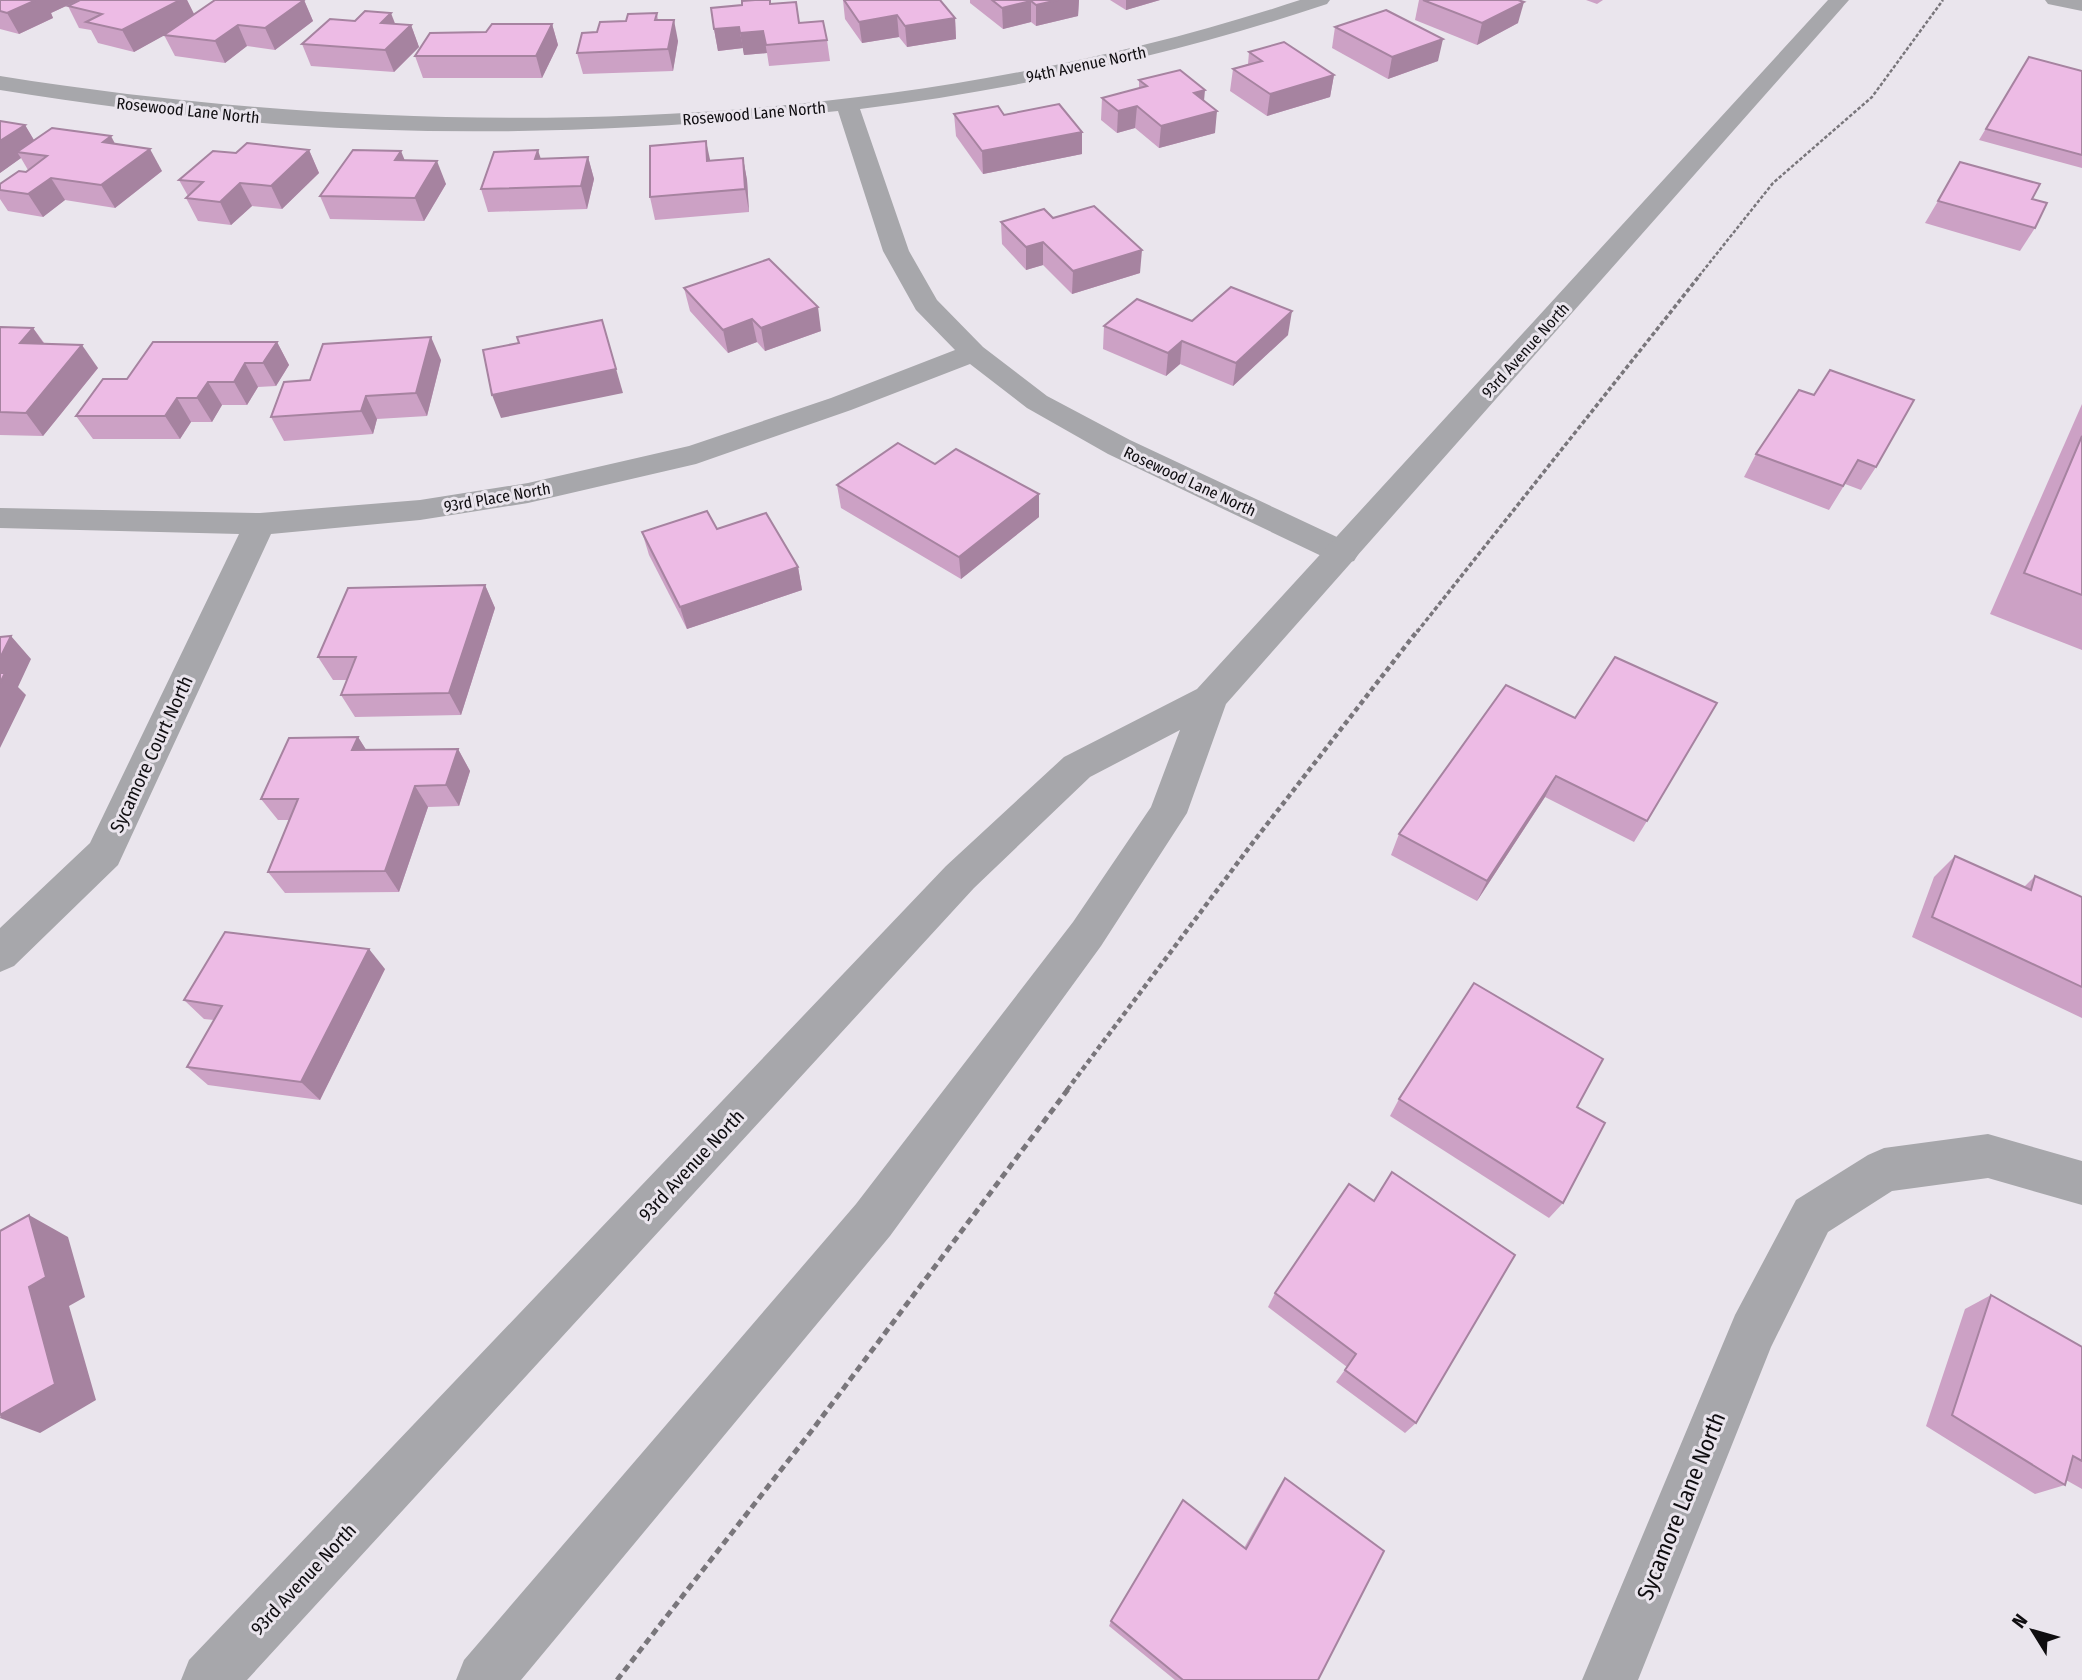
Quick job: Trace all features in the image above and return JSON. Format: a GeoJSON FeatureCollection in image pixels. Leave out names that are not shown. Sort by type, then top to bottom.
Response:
{"type":"FeatureCollection","features":[{"type":"Feature","properties":{"kind":"street","name":"94th Avenue North"},"geometry":{"type":"LineString","coordinates":[[848,105],[973,87],[1082,66],[1186,42],[1320,0]]}},
{"type":"Feature","properties":{"kind":"street","name":"93rd Avenue North"},"geometry":{"type":"LineString","coordinates":[[209,1680],[960,877],[1077,767],[1210,698],[1839,0]]}},
{"type":"Feature","properties":{"kind":"street"},"geometry":{"type":"LineString","coordinates":[[2055,0],[2082,5]]}},
{"type":"Feature","properties":{"kind":"street","name":"Rosewood Lane North"},"geometry":{"type":"LineString","coordinates":[[0,83],[100,101],[245,117],[401,125],[564,125],[711,117],[848,105],[897,251],[926,304],[973,353],[1037,402],[1119,447],[1343,552]]}},
{"type":"Feature","properties":{"kind":"street","name":"93rd Place North"},"geometry":{"type":"LineString","coordinates":[[0,518],[260,524],[420,510],[528,493],[696,454],[783,426],[973,353]]}},
{"type":"Feature","properties":{"kind":"street","name":"Sycamore Court North"},"geometry":{"type":"LineString","coordinates":[[0,954],[104,854],[260,524]]}},
{"type":"Feature","properties":{"kind":"street","name":"93rd Avenue North"},"geometry":{"type":"LineString","coordinates":[[484,1680],[873,1220],[1087,934],[1168,813],[1210,698]]}},
{"type":"Feature","properties":{"kind":"street","name":"Sycamore Lane North"},"geometry":{"type":"LineString","coordinates":[[1610,1680],[1752,1332],[1812,1216],[1884,1170],[1988,1156],[2082,1183]]}},
{"type":"Feature","properties":{"kind":"path"},"geometry":{"type":"LineString","coordinates":[[617,1680],[813,1429],[1254,841],[1452,586],[1773,183],[1872,97],[1943,0]]}},
{"type":"Feature","properties":{"kind":"building"},"geometry":{"type":"Polygon","coordinates":[[[0,0],[36,0],[7,13],[0,11],[0,0]]]}},
{"type":"Feature","properties":{"kind":"building"},"geometry":{"type":"Polygon","coordinates":[[[80,0],[180,0],[122,30],[86,22],[102,14],[68,6],[80,0]]]}},
{"type":"Feature","properties":{"kind":"building"},"geometry":{"type":"Polygon","coordinates":[[[215,0],[304,0],[265,28],[238,25],[215,41],[164,35],[215,0]]]}},
{"type":"Feature","properties":{"kind":"building"},"geometry":{"type":"Polygon","coordinates":[[[770,0],[770,4],[796,2],[799,23],[823,21],[827,40],[766,45],[763,31],[740,33],[739,27],[714,29],[711,8],[742,5],[742,1],[770,0]]]}},
{"type":"Feature","properties":{"kind":"building"},"geometry":{"type":"Polygon","coordinates":[[[844,0],[940,0],[955,18],[905,26],[897,15],[859,22],[844,0]]]}},
{"type":"Feature","properties":{"kind":"building"},"geometry":{"type":"Polygon","coordinates":[[[992,0],[1058,0],[1036,5],[1031,1],[1002,8],[992,0]]]}},
{"type":"Feature","properties":{"kind":"building"},"geometry":{"type":"Polygon","coordinates":[[[1423,0],[1518,0],[1524,2],[1482,23],[1423,0]]]}},
{"type":"Feature","properties":{"kind":"building"},"geometry":{"type":"Polygon","coordinates":[[[1386,10],[1443,39],[1392,57],[1335,27],[1386,10]]]}},
{"type":"Feature","properties":{"kind":"building"},"geometry":{"type":"Polygon","coordinates":[[[365,11],[391,13],[381,23],[411,25],[385,50],[302,44],[330,19],[355,21],[365,11]]]}},
{"type":"Feature","properties":{"kind":"building"},"geometry":{"type":"Polygon","coordinates":[[[657,13],[655,20],[674,20],[668,49],[577,53],[582,33],[597,32],[600,22],[626,21],[628,14],[657,13]]]}},
{"type":"Feature","properties":{"kind":"building"},"geometry":{"type":"Polygon","coordinates":[[[492,24],[552,24],[536,56],[415,56],[430,33],[486,32],[492,24]]]}},
{"type":"Feature","properties":{"kind":"building"},"geometry":{"type":"Polygon","coordinates":[[[1284,42],[1334,75],[1270,94],[1233,69],[1262,61],[1249,52],[1284,42]]]}},
{"type":"Feature","properties":{"kind":"building"},"geometry":{"type":"Polygon","coordinates":[[[2029,57],[2082,71],[2082,155],[1986,129],[2029,57]]]}},
{"type":"Feature","properties":{"kind":"building"},"geometry":{"type":"Polygon","coordinates":[[[1180,70],[1205,90],[1194,93],[1217,111],[1161,126],[1137,106],[1118,111],[1102,98],[1147,86],[1139,80],[1180,70]]]}},
{"type":"Feature","properties":{"kind":"building"},"geometry":{"type":"Polygon","coordinates":[[[1059,104],[1082,132],[982,151],[954,114],[998,106],[1004,115],[1059,104]]]}},
{"type":"Feature","properties":{"kind":"building"},"geometry":{"type":"Polygon","coordinates":[[[0,121],[25,125],[0,141],[0,121]]]}},
{"type":"Feature","properties":{"kind":"building"},"geometry":{"type":"Polygon","coordinates":[[[52,128],[111,136],[103,142],[150,149],[101,185],[51,178],[28,194],[0,190],[0,184],[19,171],[26,172],[47,156],[17,152],[52,128]]]}},
{"type":"Feature","properties":{"kind":"building"},"geometry":{"type":"Polygon","coordinates":[[[706,141],[707,161],[743,158],[745,189],[650,197],[650,146],[706,141]]]}},
{"type":"Feature","properties":{"kind":"building"},"geometry":{"type":"Polygon","coordinates":[[[247,143],[309,150],[271,186],[240,183],[220,202],[186,198],[203,182],[179,180],[213,151],[236,153],[247,143]]]}},
{"type":"Feature","properties":{"kind":"building"},"geometry":{"type":"Polygon","coordinates":[[[353,150],[401,151],[395,160],[437,161],[415,198],[320,196],[353,150]]]}},
{"type":"Feature","properties":{"kind":"building"},"geometry":{"type":"Polygon","coordinates":[[[538,150],[535,159],[588,157],[581,186],[481,189],[494,152],[538,150]]]}},
{"type":"Feature","properties":{"kind":"building"},"geometry":{"type":"Polygon","coordinates":[[[1960,162],[2040,184],[2032,199],[2047,203],[2035,228],[1938,201],[1960,162]]]}},
{"type":"Feature","properties":{"kind":"building"},"geometry":{"type":"Polygon","coordinates":[[[1094,206],[1142,250],[1073,271],[1043,242],[1026,247],[1001,222],[1044,209],[1053,218],[1094,206]]]}},
{"type":"Feature","properties":{"kind":"building"},"geometry":{"type":"Polygon","coordinates":[[[769,259],[818,307],[761,328],[752,319],[723,330],[684,288],[769,259]]]}},
{"type":"Feature","properties":{"kind":"building"},"geometry":{"type":"Polygon","coordinates":[[[1231,287],[1292,311],[1236,363],[1182,341],[1168,353],[1104,326],[1137,299],[1192,321],[1231,287]]]}},
{"type":"Feature","properties":{"kind":"building"},"geometry":{"type":"Polygon","coordinates":[[[602,320],[616,369],[492,395],[483,350],[519,343],[517,337],[602,320]]]}},
{"type":"Feature","properties":{"kind":"building"},"geometry":{"type":"Polygon","coordinates":[[[0,327],[33,328],[20,343],[82,345],[26,413],[0,412],[0,327]]]}},
{"type":"Feature","properties":{"kind":"building"},"geometry":{"type":"Polygon","coordinates":[[[431,337],[416,393],[366,396],[361,411],[271,417],[284,382],[310,380],[323,344],[431,337]]]}},
{"type":"Feature","properties":{"kind":"building"},"geometry":{"type":"Polygon","coordinates":[[[153,342],[277,342],[263,363],[245,363],[234,382],[208,382],[197,398],[177,398],[165,416],[76,416],[103,379],[127,379],[153,342]]]}},
{"type":"Feature","properties":{"kind":"building"},"geometry":{"type":"Polygon","coordinates":[[[1830,370],[1914,400],[1876,467],[1858,460],[1843,486],[1756,454],[1799,390],[1814,395],[1830,370]]]}},
{"type":"Feature","properties":{"kind":"building"},"geometry":{"type":"Polygon","coordinates":[[[2082,436],[2082,595],[2024,573],[2082,436]]]}},
{"type":"Feature","properties":{"kind":"building"},"geometry":{"type":"Polygon","coordinates":[[[898,443],[935,464],[956,449],[1039,494],[959,557],[837,485],[898,443]]]}},
{"type":"Feature","properties":{"kind":"building"},"geometry":{"type":"Polygon","coordinates":[[[707,511],[717,529],[766,513],[798,567],[680,607],[642,532],[707,511]]]}},
{"type":"Feature","properties":{"kind":"building"},"geometry":{"type":"Polygon","coordinates":[[[485,585],[449,693],[341,695],[356,657],[318,657],[348,588],[485,585]]]}},
{"type":"Feature","properties":{"kind":"building"},"geometry":{"type":"Polygon","coordinates":[[[11,636],[0,658],[0,637],[11,636]]]}},
{"type":"Feature","properties":{"kind":"building"},"geometry":{"type":"Polygon","coordinates":[[[1615,657],[1717,703],[1647,821],[1556,776],[1487,881],[1399,834],[1506,685],[1575,718],[1615,657]]]}},
{"type":"Feature","properties":{"kind":"building"},"geometry":{"type":"Polygon","coordinates":[[[358,737],[352,750],[458,749],[446,785],[415,786],[385,871],[268,872],[298,799],[261,799],[289,738],[358,737]]]}},
{"type":"Feature","properties":{"kind":"building"},"geometry":{"type":"Polygon","coordinates":[[[1955,856],[2031,890],[2035,876],[2082,897],[2082,987],[1932,917],[1955,856]]]}},
{"type":"Feature","properties":{"kind":"building"},"geometry":{"type":"Polygon","coordinates":[[[225,932],[369,949],[301,1082],[187,1067],[222,1006],[184,1000],[225,932]]]}},
{"type":"Feature","properties":{"kind":"building"},"geometry":{"type":"Polygon","coordinates":[[[1474,983],[1603,1059],[1577,1107],[1605,1123],[1563,1203],[1399,1099],[1474,983]]]}},
{"type":"Feature","properties":{"kind":"building"},"geometry":{"type":"Polygon","coordinates":[[[1392,1172],[1515,1255],[1416,1423],[1345,1370],[1356,1354],[1275,1293],[1349,1184],[1374,1201],[1392,1172]]]}},
{"type":"Feature","properties":{"kind":"building"},"geometry":{"type":"Polygon","coordinates":[[[29,1215],[46,1277],[29,1287],[55,1384],[0,1415],[0,1231],[29,1215]]]}},
{"type":"Feature","properties":{"kind":"building"},"geometry":{"type":"Polygon","coordinates":[[[1991,1295],[2082,1347],[2082,1461],[2073,1456],[2065,1485],[1952,1415],[1991,1295]]]}},
{"type":"Feature","properties":{"kind":"building"},"geometry":{"type":"Polygon","coordinates":[[[1285,1478],[1384,1551],[1318,1680],[1183,1680],[1111,1621],[1183,1500],[1246,1549],[1285,1478]]]}}]}
